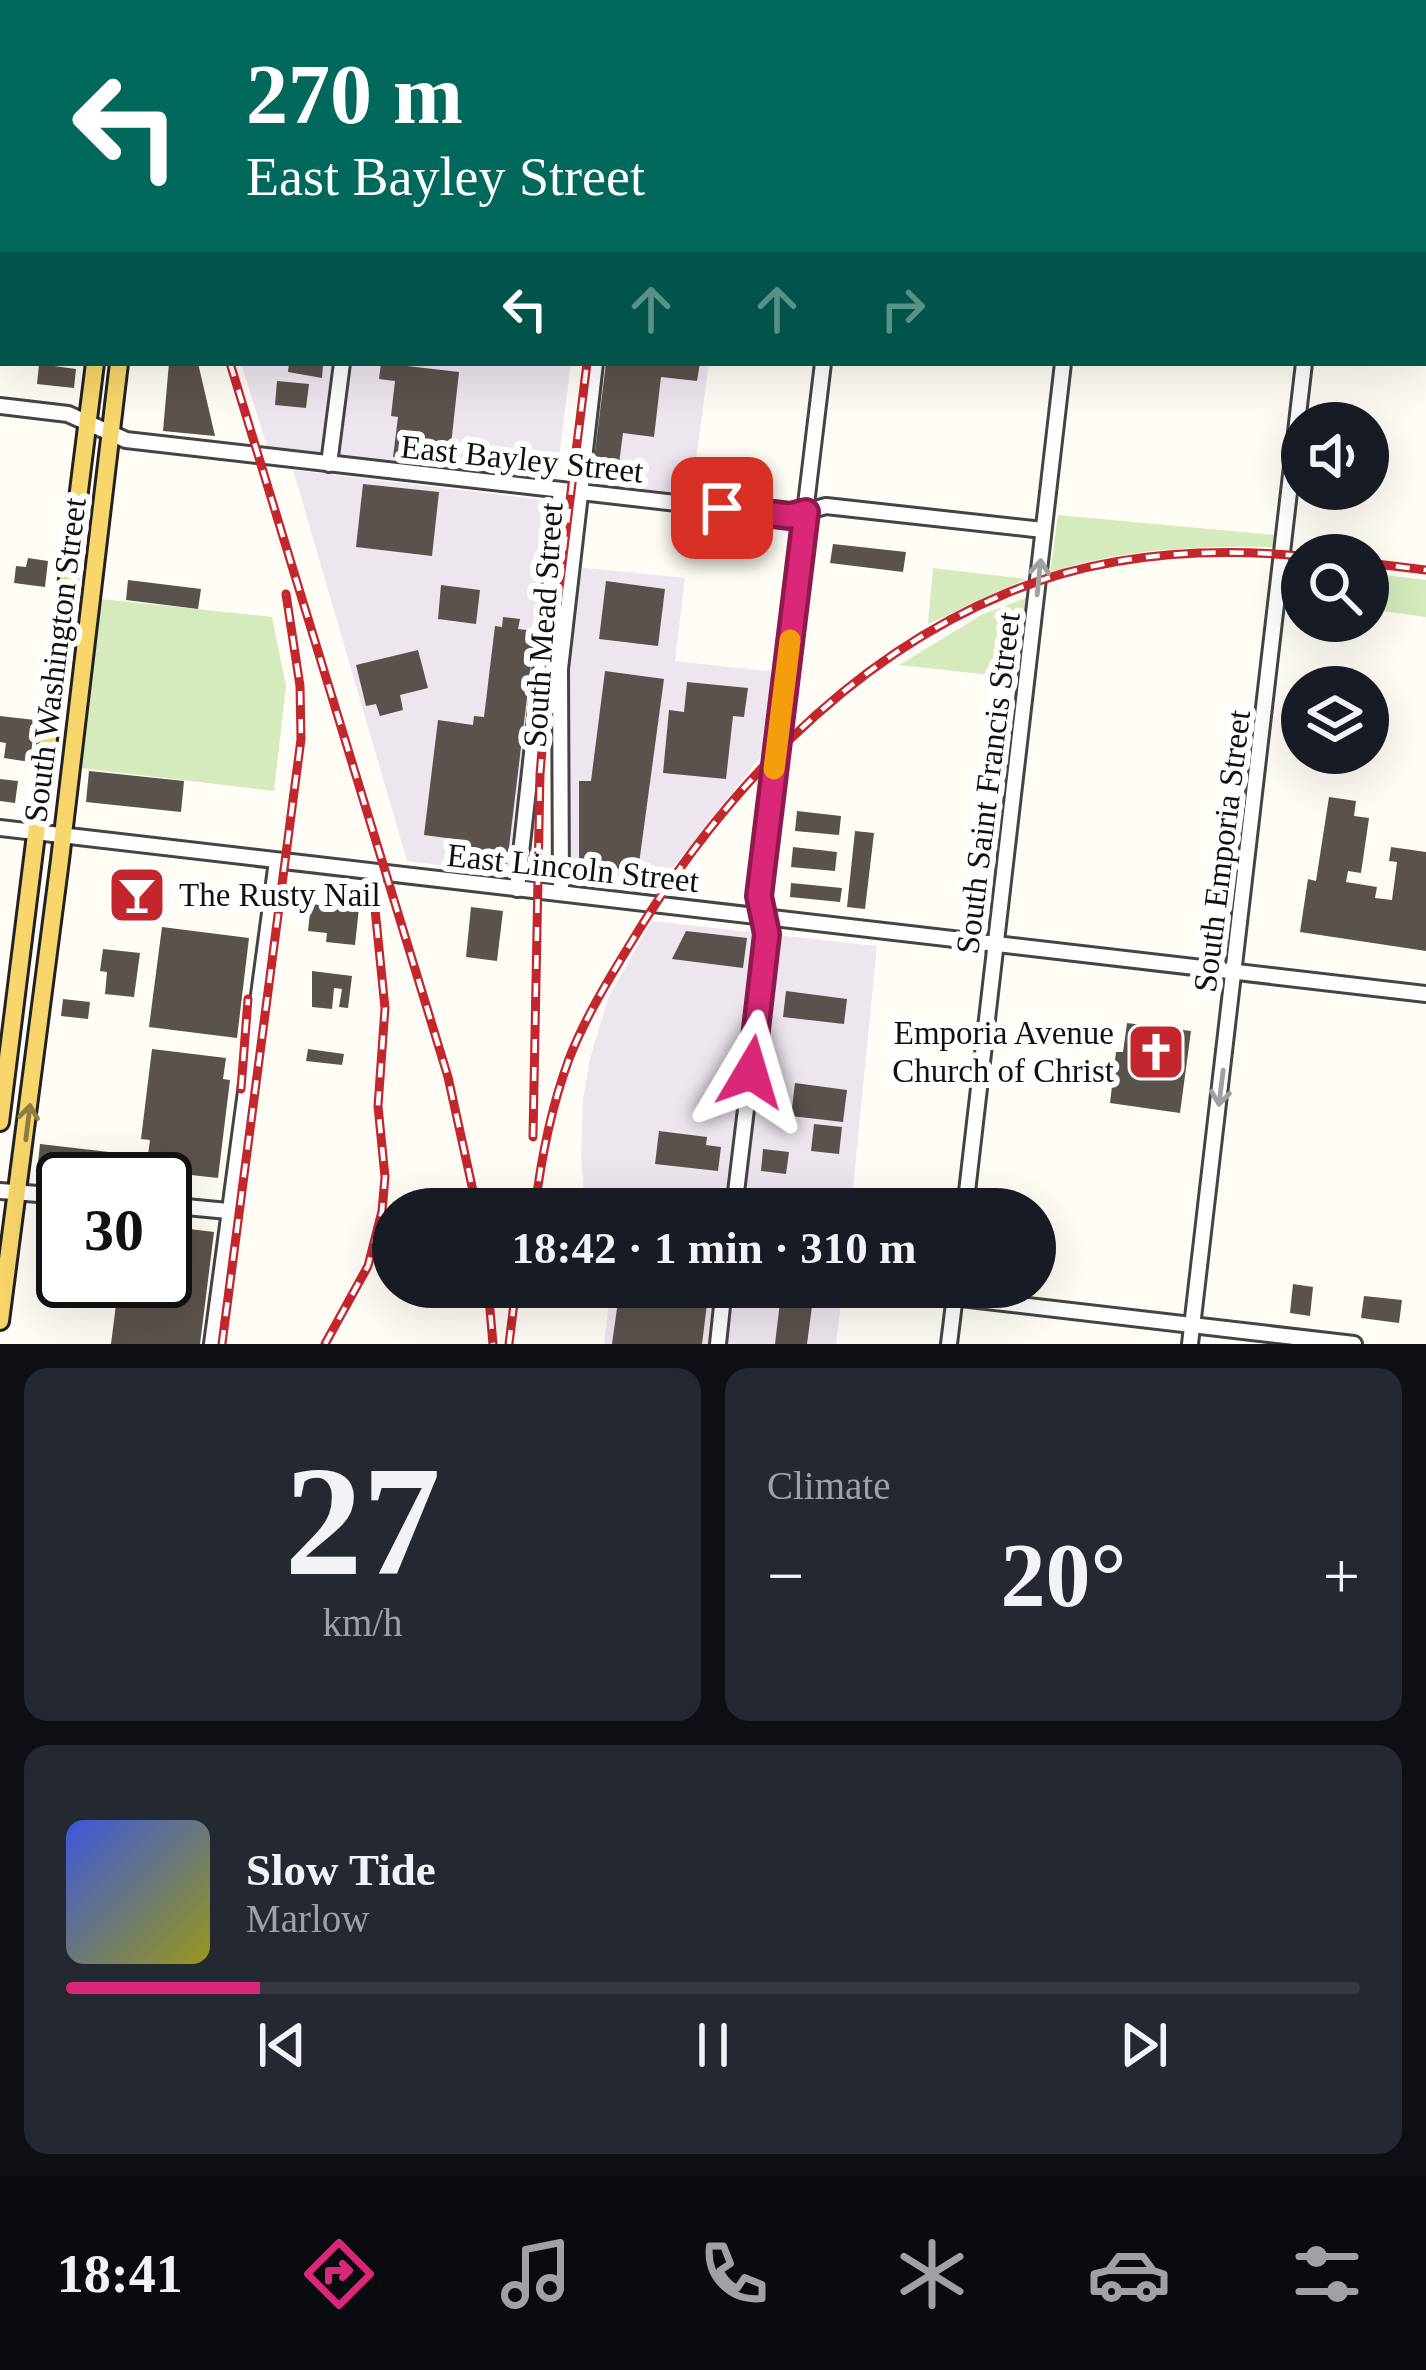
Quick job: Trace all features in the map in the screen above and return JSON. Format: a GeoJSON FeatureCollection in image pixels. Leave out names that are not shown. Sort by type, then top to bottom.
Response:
{"type":"FeatureCollection","features":[{"type":"Feature","properties":{"kind":"main road","name":"South Washington Street"},"geometry":{"type":"LineString","coordinates":[[0,1122],[95,366]]}},
{"type":"Feature","properties":{"kind":"main road","name":"South Washington Street"},"geometry":{"type":"LineString","coordinates":[[0,1321],[9,1191],[64,835],[119,366]]}},
{"type":"Feature","properties":{"kind":"street"},"geometry":{"type":"LineString","coordinates":[[329,464],[342,366]]}},
{"type":"Feature","properties":{"kind":"street","name":"South Mead Street"},"geometry":{"type":"LineString","coordinates":[[561,892],[560,669],[595,366]]}},
{"type":"Feature","properties":{"kind":"street"},"geometry":{"type":"LineString","coordinates":[[737,1188],[767,934],[759,896],[823,366]]}},
{"type":"Feature","properties":{"kind":"street","name":"South Saint Francis Street"},"geometry":{"type":"LineString","coordinates":[[968,1188],[1063,366]]}},
{"type":"Feature","properties":{"kind":"street","name":"South Emporia Street"},"geometry":{"type":"LineString","coordinates":[[1190,1344],[1304,366]]}},
{"type":"Feature","properties":{"kind":"street","name":"East Bayley Street"},"geometry":{"type":"LineString","coordinates":[[0,406],[68,414],[126,440],[790,516],[826,506],[1043,530]]}},
{"type":"Feature","properties":{"kind":"street","name":"South Mead Street"},"geometry":{"type":"LineString","coordinates":[[517,890],[561,490]]}},
{"type":"Feature","properties":{"kind":"street","name":"East Lincoln Street"},"geometry":{"type":"LineString","coordinates":[[0,828],[1426,994]]}},
{"type":"Feature","properties":{"kind":"street"},"geometry":{"type":"LineString","coordinates":[[212,1344],[277,861]]}},
{"type":"Feature","properties":{"kind":"street"},"geometry":{"type":"LineString","coordinates":[[192,1207],[228,1210]]}},
{"type":"Feature","properties":{"kind":"street"},"geometry":{"type":"LineString","coordinates":[[1056,1306],[1354,1344]]}},
{"type":"Feature","properties":{"kind":"street"},"geometry":{"type":"LineString","coordinates":[[718,1344],[722,1308]]}},
{"type":"Feature","properties":{"kind":"street"},"geometry":{"type":"LineString","coordinates":[[949,1344],[953,1308]]}},
{"type":"Feature","properties":{"kind":"shaded area"},"geometry":{"type":"Polygon","coordinates":[[[242,366],[571,366],[556,481],[268,450],[242,366]]]}},
{"type":"Feature","properties":{"kind":"shaded area"},"geometry":{"type":"Polygon","coordinates":[[[602,366],[709,366],[691,497],[587,485],[602,366]]]}},
{"type":"Feature","properties":{"kind":"shaded area"},"geometry":{"type":"Polygon","coordinates":[[[293,470],[551,501],[508,874],[407,861],[293,470]]]}},
{"type":"Feature","properties":{"kind":"shaded area"},"geometry":{"type":"Polygon","coordinates":[[[567,566],[685,578],[675,661],[776,672],[770,745],[654,892],[551,878],[552,701],[567,566]]]}},
{"type":"Feature","properties":{"kind":"shaded area"},"geometry":{"type":"Polygon","coordinates":[[[652,921],[877,946],[853,1188],[583,1188],[583,1099],[609,996],[652,921]]]}},
{"type":"Feature","properties":{"kind":"shaded area"},"geometry":{"type":"Polygon","coordinates":[[[608,1308],[840,1308],[836,1344],[604,1344],[608,1308]]]}},
{"type":"Feature","properties":{"kind":"green space"},"geometry":{"type":"Polygon","coordinates":[[[1058,515],[1276,535],[1274,547],[1161,550],[1050,573],[1058,515]]]}},
{"type":"Feature","properties":{"kind":"green space"},"geometry":{"type":"Polygon","coordinates":[[[933,568],[1026,579],[928,624],[933,568]]]}},
{"type":"Feature","properties":{"kind":"green space"},"geometry":{"type":"Polygon","coordinates":[[[1389,576],[1426,580],[1426,617],[1389,612],[1389,576]]]}},
{"type":"Feature","properties":{"kind":"green space"},"geometry":{"type":"Polygon","coordinates":[[[1029,597],[1018,678],[899,665],[983,614],[1029,597]]]}},
{"type":"Feature","properties":{"kind":"green space"},"geometry":{"type":"Polygon","coordinates":[[[101,599],[272,617],[286,686],[274,791],[80,768],[101,599]]]}},
{"type":"Feature","properties":{"kind":"building"},"geometry":{"type":"Polygon","coordinates":[[[39,366],[76,369],[74,388],[37,384],[39,366]]]}},
{"type":"Feature","properties":{"kind":"building"},"geometry":{"type":"Polygon","coordinates":[[[169,366],[199,366],[215,436],[163,431],[169,366]]]}},
{"type":"Feature","properties":{"kind":"building"},"geometry":{"type":"Polygon","coordinates":[[[289,366],[323,366],[322,378],[288,372],[289,366]]]}},
{"type":"Feature","properties":{"kind":"building"},"geometry":{"type":"Polygon","coordinates":[[[381,366],[459,372],[449,463],[393,457],[398,417],[391,416],[395,381],[379,379],[381,366]]]}},
{"type":"Feature","properties":{"kind":"building"},"geometry":{"type":"Polygon","coordinates":[[[606,366],[700,366],[697,381],[661,377],[654,437],[623,433],[618,471],[593,468],[606,366]]]}},
{"type":"Feature","properties":{"kind":"building"},"geometry":{"type":"Polygon","coordinates":[[[277,381],[309,384],[306,408],[275,405],[277,381]]]}},
{"type":"Feature","properties":{"kind":"building"},"geometry":{"type":"Polygon","coordinates":[[[363,484],[439,492],[432,556],[356,547],[363,484]]]}},
{"type":"Feature","properties":{"kind":"building"},"geometry":{"type":"Polygon","coordinates":[[[833,544],[906,552],[903,572],[830,563],[833,544]]]}},
{"type":"Feature","properties":{"kind":"building"},"geometry":{"type":"Polygon","coordinates":[[[28,558],[48,561],[45,587],[14,583],[16,566],[26,567],[28,558]]]}},
{"type":"Feature","properties":{"kind":"building"},"geometry":{"type":"Polygon","coordinates":[[[128,580],[201,589],[198,609],[126,600],[128,580]]]}},
{"type":"Feature","properties":{"kind":"building"},"geometry":{"type":"Polygon","coordinates":[[[606,581],[665,589],[658,646],[599,639],[606,581]]]}},
{"type":"Feature","properties":{"kind":"building"},"geometry":{"type":"Polygon","coordinates":[[[441,585],[480,590],[476,624],[438,619],[441,585]]]}},
{"type":"Feature","properties":{"kind":"building"},"geometry":{"type":"Polygon","coordinates":[[[503,617],[520,619],[518,629],[535,631],[507,864],[466,859],[468,841],[424,835],[438,720],[473,725],[474,716],[484,717],[495,626],[502,627],[503,617]]]}},
{"type":"Feature","properties":{"kind":"building"},"geometry":{"type":"Polygon","coordinates":[[[418,650],[428,688],[400,695],[403,710],[380,716],[376,704],[366,706],[356,665],[418,650]]]}},
{"type":"Feature","properties":{"kind":"building"},"geometry":{"type":"Polygon","coordinates":[[[605,671],[664,679],[638,871],[579,864],[579,781],[591,781],[605,671]]]}},
{"type":"Feature","properties":{"kind":"building"},"geometry":{"type":"Polygon","coordinates":[[[687,682],[748,688],[744,717],[733,716],[726,779],[663,773],[669,710],[684,712],[687,682]]]}},
{"type":"Feature","properties":{"kind":"building"},"geometry":{"type":"Polygon","coordinates":[[[0,716],[35,720],[30,762],[4,758],[0,716]]]}},
{"type":"Feature","properties":{"kind":"building"},"geometry":{"type":"Polygon","coordinates":[[[89,771],[184,781],[181,812],[86,802],[89,771]]]}},
{"type":"Feature","properties":{"kind":"building"},"geometry":{"type":"Polygon","coordinates":[[[0,779],[18,781],[15,803],[0,801],[0,779]]]}},
{"type":"Feature","properties":{"kind":"building"},"geometry":{"type":"Polygon","coordinates":[[[1329,797],[1356,801],[1354,816],[1369,818],[1361,873],[1348,871],[1346,882],[1377,887],[1375,898],[1392,900],[1397,862],[1389,861],[1391,847],[1426,852],[1426,951],[1300,932],[1308,879],[1316,881],[1329,797]]]}},
{"type":"Feature","properties":{"kind":"building"},"geometry":{"type":"Polygon","coordinates":[[[797,811],[841,816],[839,835],[795,831],[797,811]]]}},
{"type":"Feature","properties":{"kind":"building"},"geometry":{"type":"Polygon","coordinates":[[[855,831],[874,833],[865,909],[847,907],[855,831]]]}},
{"type":"Feature","properties":{"kind":"building"},"geometry":{"type":"Polygon","coordinates":[[[793,847],[837,852],[835,871],[791,867],[793,847]]]}},
{"type":"Feature","properties":{"kind":"building"},"geometry":{"type":"Polygon","coordinates":[[[128,870],[156,873],[150,922],[122,919],[128,870]]]}},
{"type":"Feature","properties":{"kind":"building"},"geometry":{"type":"Polygon","coordinates":[[[791,883],[842,888],[840,902],[790,897],[791,883]]]}},
{"type":"Feature","properties":{"kind":"building"},"geometry":{"type":"Polygon","coordinates":[[[331,895],[360,898],[355,945],[326,942],[327,933],[308,931],[311,904],[330,906],[331,895]]]}},
{"type":"Feature","properties":{"kind":"building"},"geometry":{"type":"Polygon","coordinates":[[[471,907],[503,911],[497,961],[466,957],[471,907]]]}},
{"type":"Feature","properties":{"kind":"building"},"geometry":{"type":"Polygon","coordinates":[[[162,927],[249,938],[237,1038],[149,1027],[162,927]]]}},
{"type":"Feature","properties":{"kind":"building"},"geometry":{"type":"Polygon","coordinates":[[[686,931],[747,938],[743,968],[672,959],[686,931]]]}},
{"type":"Feature","properties":{"kind":"building"},"geometry":{"type":"Polygon","coordinates":[[[103,949],[140,953],[134,997],[105,994],[107,972],[100,971],[103,949]]]}},
{"type":"Feature","properties":{"kind":"building"},"geometry":{"type":"Polygon","coordinates":[[[312,971],[352,976],[348,1008],[339,1007],[342,989],[334,988],[332,1009],[312,1007],[312,971]]]}},
{"type":"Feature","properties":{"kind":"building"},"geometry":{"type":"Polygon","coordinates":[[[786,991],[847,999],[844,1024],[783,1017],[786,991]]]}},
{"type":"Feature","properties":{"kind":"building"},"geometry":{"type":"Polygon","coordinates":[[[63,999],[90,1002],[88,1019],[61,1016],[63,999]]]}},
{"type":"Feature","properties":{"kind":"building"},"geometry":{"type":"Polygon","coordinates":[[[1127,1023],[1191,1031],[1180,1113],[1110,1103],[1116,1052],[1123,1052],[1127,1023]]]}},
{"type":"Feature","properties":{"kind":"building"},"geometry":{"type":"Polygon","coordinates":[[[152,1049],[226,1058],[223,1079],[230,1080],[218,1178],[192,1175],[192,1152],[148,1152],[150,1140],[141,1139],[152,1049]]]}},
{"type":"Feature","properties":{"kind":"building"},"geometry":{"type":"Polygon","coordinates":[[[308,1049],[344,1054],[342,1065],[306,1061],[308,1049]]]}},
{"type":"Feature","properties":{"kind":"building"},"geometry":{"type":"Polygon","coordinates":[[[795,1083],[847,1090],[843,1122],[791,1116],[795,1083]]]}},
{"type":"Feature","properties":{"kind":"building"},"geometry":{"type":"Polygon","coordinates":[[[814,1124],[842,1127],[839,1154],[811,1151],[814,1124]]]}},
{"type":"Feature","properties":{"kind":"building"},"geometry":{"type":"Polygon","coordinates":[[[659,1131],[707,1137],[706,1145],[721,1147],[718,1171],[655,1164],[659,1131]]]}},
{"type":"Feature","properties":{"kind":"building"},"geometry":{"type":"Polygon","coordinates":[[[40,1144],[109,1152],[39,1152],[40,1144]]]}},
{"type":"Feature","properties":{"kind":"building"},"geometry":{"type":"Polygon","coordinates":[[[763,1149],[789,1152],[786,1174],[761,1171],[763,1149]]]}},
{"type":"Feature","properties":{"kind":"building"},"geometry":{"type":"Polygon","coordinates":[[[192,1229],[214,1232],[200,1344],[111,1344],[116,1308],[192,1308],[192,1229]]]}},
{"type":"Feature","properties":{"kind":"building"},"geometry":{"type":"Polygon","coordinates":[[[1293,1284],[1313,1287],[1310,1316],[1290,1313],[1293,1284]]]}},
{"type":"Feature","properties":{"kind":"building"},"geometry":{"type":"Polygon","coordinates":[[[1364,1296],[1402,1300],[1399,1323],[1361,1318],[1364,1296]]]}},
{"type":"Feature","properties":{"kind":"building"},"geometry":{"type":"Polygon","coordinates":[[[617,1308],[706,1308],[702,1344],[612,1344],[617,1308]]]}},
{"type":"Feature","properties":{"kind":"building"},"geometry":{"type":"Polygon","coordinates":[[[779,1308],[812,1308],[807,1344],[775,1344],[779,1308]]]}},
{"type":"Feature","properties":{"kind":"railway"},"geometry":{"type":"LineString","coordinates":[[231,366],[448,1077],[472,1188]]}},
{"type":"Feature","properties":{"kind":"railway"},"geometry":{"type":"LineString","coordinates":[[533,1137],[540,774],[587,366]]}},
{"type":"Feature","properties":{"kind":"railway"},"geometry":{"type":"LineString","coordinates":[[538,1188],[569,1059],[612,973],[703,838],[790,739],[839,695],[948,621],[1042,580],[1152,556],[1281,555]]}},
{"type":"Feature","properties":{"kind":"railway"},"geometry":{"type":"LineString","coordinates":[[1389,566],[1426,570]]}},
{"type":"Feature","properties":{"kind":"railway"},"geometry":{"type":"LineString","coordinates":[[222,1344],[301,739],[300,686],[286,594]]}},
{"type":"Feature","properties":{"kind":"railway"},"geometry":{"type":"LineString","coordinates":[[325,1344],[368,1266],[382,1211],[385,1177],[378,1106],[385,1008],[374,899]]}},
{"type":"Feature","properties":{"kind":"railway"},"geometry":{"type":"LineString","coordinates":[[241,1089],[248,999]]}},
{"type":"Feature","properties":{"kind":"railway"},"geometry":{"type":"LineString","coordinates":[[490,1308],[493,1344]]}},
{"type":"Feature","properties":{"kind":"railway"},"geometry":{"type":"LineString","coordinates":[[509,1344],[513,1308]]}},
{"type":"Feature","properties":{"kind":"slow traffic"},"geometry":{"type":"LineString","coordinates":[[774,769],[790,640]]}},
{"type":"Feature","properties":{"kind":"place","name":"The Rusty Nail"},"geometry":{"type":"Point","coordinates":[137,895]}},
{"type":"Feature","properties":{"kind":"place","name":"Emporia Avenue Church of Christ"},"geometry":{"type":"Point","coordinates":[1156,1052]}},
{"type":"Feature","properties":{"kind":"route"},"geometry":{"type":"LineString","coordinates":[[722,508],[790,516],[806,512],[759,896],[767,934],[751,1072]]}}]}
